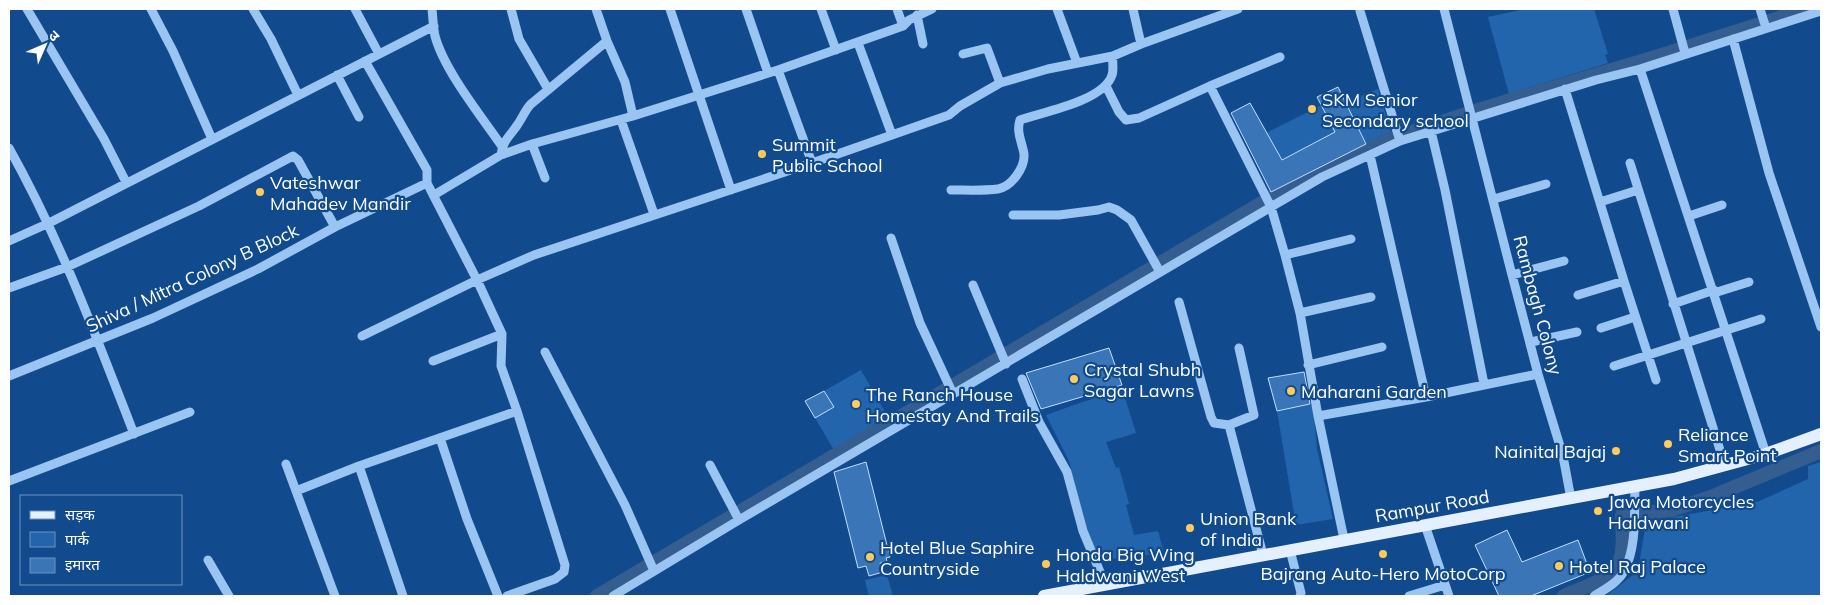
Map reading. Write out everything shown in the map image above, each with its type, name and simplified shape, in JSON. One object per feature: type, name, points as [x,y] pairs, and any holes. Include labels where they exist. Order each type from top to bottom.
[{"type":"main road","name":"Rampur Road","points":[[1044,596],[1344,539],[1635,487],[1725,466],[1766,454],[1821,434]]},
{"type":"street","points":[[27,9],[104,139],[126,182]]},
{"type":"street","points":[[151,9],[173,51],[212,139]]},
{"type":"street","points":[[253,9],[271,39],[298,95]]},
{"type":"street","points":[[356,9],[379,54]]},
{"type":"street","points":[[432,9],[436,36],[448,65],[501,150]]},
{"type":"street","points":[[511,9],[519,39],[548,89]]},
{"type":"street","points":[[596,9],[607,41],[625,82],[633,116]]},
{"type":"street","points":[[670,9],[731,190]]},
{"type":"street","points":[[746,9],[768,73]]},
{"type":"street","points":[[821,9],[836,50]]},
{"type":"street","points":[[897,9],[903,26]]},
{"type":"street","points":[[434,194],[501,150],[532,144],[621,120],[778,70],[903,26],[916,15],[932,9]]},
{"type":"street","points":[[1057,9],[1077,63]]},
{"type":"street","points":[[1132,9],[1141,44]]},
{"type":"street","points":[[362,336],[477,280],[534,255],[812,163],[949,114],[1000,83],[1048,69],[1112,56],[1238,9]]},
{"type":"street","name":"Rambagh Colony","points":[[1444,9],[1538,374],[1563,456],[1571,499]]},
{"type":"street","points":[[1673,9],[1684,49]]},
{"type":"street","points":[[1360,11],[1399,137]]},
{"type":"street","points":[[613,596],[651,566],[1268,203],[1370,154],[1399,137],[1431,131],[1565,89],[1640,69],[1684,49],[1733,39],[1763,20],[1821,11]]},
{"type":"street","points":[[916,15],[923,44]]},
{"type":"street","points":[[9,241],[48,223],[434,26]]},
{"type":"street","points":[[1733,39],[1768,173],[1821,328]]},
{"type":"street","points":[[501,150],[524,112],[548,89],[607,41]]},
{"type":"street","points":[[858,43],[892,135]]},
{"type":"street","points":[[963,54],[986,48],[1000,83]]},
{"type":"street","points":[[951,190],[1000,189],[1021,171],[1023,166],[1024,155],[1017,127],[1020,120],[1067,106],[1092,95],[1106,86],[1112,75],[1112,56]]},
{"type":"street","points":[[1106,86],[1119,112],[1126,120],[1139,118],[1280,57]]},
{"type":"street","points":[[365,62],[427,170],[427,183],[477,280],[502,334],[501,366],[566,565],[564,572],[555,579],[507,596]]},
{"type":"street","points":[[1640,69],[1766,454]]},
{"type":"street","points":[[778,70],[812,163]]},
{"type":"street","points":[[338,75],[359,117]]},
{"type":"street","points":[[1210,86],[1268,203],[1286,255],[1300,312],[1308,365],[1344,539]]},
{"type":"street","points":[[1565,89],[1656,380]]},
{"type":"street","points":[[621,120],[654,214]]},
{"type":"street","points":[[1431,131],[1445,190],[1484,384]]},
{"type":"street","points":[[532,144],[545,178]]},
{"type":"street","points":[[9,148],[48,223],[98,341],[134,434]]},
{"type":"street","points":[[1370,154],[1426,397]]},
{"type":"street","points":[[9,288],[67,267],[199,206],[293,156],[298,160],[335,226]]},
{"type":"street","points":[[1630,163],[1725,466]]},
{"type":"street","name":"Shiva / Mitra Colony B Block","points":[[9,376],[153,318],[258,269],[335,226],[427,183]]},
{"type":"street","points":[[1494,199],[1546,184]]},
{"type":"street","points":[[1600,202],[1638,190]]},
{"type":"street","points":[[1689,216],[1722,205]]},
{"type":"street","points":[[1014,215],[1059,215],[1109,207],[1131,220],[1158,268]]},
{"type":"street","points":[[891,238],[920,324],[951,390]]},
{"type":"street","points":[[1286,255],[1351,239]]},
{"type":"street","points":[[1512,275],[1564,262]]},
{"type":"street","points":[[1578,295],[1624,281]]},
{"type":"street","points":[[1673,304],[1749,282]]},
{"type":"street","points":[[973,285],[1004,359]]},
{"type":"street","points":[[1300,312],[1371,297]]},
{"type":"street","points":[[1179,302],[1214,423],[1229,425],[1254,415],[1238,348]]},
{"type":"street","points":[[1601,328],[1635,317]]},
{"type":"street","points":[[1614,366],[1761,318]]},
{"type":"street","points":[[1530,342],[1577,332]]},
{"type":"street","points":[[433,361],[502,334]]},
{"type":"street","points":[[1308,365],[1382,347]]},
{"type":"street","points":[[545,352],[625,505],[651,566]]},
{"type":"street","points":[[1318,416],[1426,397],[1538,374]]},
{"type":"street","points":[[1022,379],[1039,422],[1067,472],[1083,531],[1105,584]]},
{"type":"street","points":[[296,491],[359,466],[517,411]]},
{"type":"street","points":[[9,481],[190,412]]},
{"type":"street","points":[[1229,425],[1263,555]]},
{"type":"street","points":[[440,438],[466,519],[498,596]]},
{"type":"street","points":[[286,464],[336,596]]},
{"type":"street","points":[[710,465],[737,517]]},
{"type":"street","points":[[359,466],[403,596]]},
{"type":"street","points":[[1594,596],[1624,573],[1632,547],[1635,487]]},
{"type":"street","points":[[1425,525],[1449,596]]},
{"type":"street","points":[[1290,550],[1301,593],[1300,596]]},
{"type":"street","points":[[208,560],[229,596]]},
{"type":"street","points":[[1409,596],[1445,586]]},
{"type":"green space","points":[[1525,9],[1594,9],[1608,54],[1605,55],[1608,63],[1509,94],[1488,17]]},
{"type":"green space","points":[[1378,89],[1391,133],[1366,144],[1346,102]]},
{"type":"green space","points":[[1322,105],[1335,132],[1282,160],[1266,133]]},
{"type":"green space","points":[[861,370],[888,417],[834,450],[815,418],[834,407],[824,391]]},
{"type":"green space","points":[[1122,388],[1136,433],[1106,442],[1116,468],[1119,467],[1129,504],[1126,505],[1134,535],[1158,531],[1164,553],[1102,560],[1086,532],[1069,461],[1046,415]]},
{"type":"green space","points":[[1313,404],[1317,449],[1333,519],[1296,525],[1277,411]]},
{"type":"green space","points":[[1821,462],[1821,596],[1606,596],[1638,571],[1646,522],[1757,502],[1808,479],[1808,466]]},
{"type":"green space","points":[[887,575],[893,596],[869,596],[865,580]]},
{"type":"building","points":[[1338,87],[1366,144],[1271,192],[1231,113],[1250,103],[1282,160],[1335,132],[1317,97]]},
{"type":"building","name":"Crystal Shubh Sagar Lawns","points":[[1109,348],[1122,385],[1041,409],[1026,373]]},
{"type":"building","name":"Maharani Garden","points":[[1304,372],[1310,404],[1277,411],[1268,378]]},
{"type":"building","points":[[824,391],[834,407],[815,418],[805,401]]},
{"type":"building","points":[[866,462],[890,557],[886,558],[887,561],[880,563],[883,572],[869,576],[866,566],[858,568],[834,472]]},
{"type":"building","points":[[1507,530],[1522,562],[1578,540],[1590,572],[1531,596],[1499,596],[1475,545]]},
{"type":"waterway","points":[[597,596],[1277,194],[1354,155],[1388,140],[1478,110],[1807,9]]},
{"type":"waterway","points":[[1564,596],[1601,580],[1618,565],[1622,547],[1622,515],[1672,510],[1713,496],[1821,451]]},
{"type":"place","name":"SKM Senior Secondary school","points":[[1312,109]]},
{"type":"place","name":"Summit Public School","points":[[762,154]]},
{"type":"place","name":"Vateshwar Mahadev Mandir","points":[[260,192]]},
{"type":"place","name":"Crystal Shubh Sagar Lawns","points":[[1074,379]]},
{"type":"place","name":"Maharani Garden","points":[[1291,391]]},
{"type":"place","name":"The Ranch House Homestay And Trails","points":[[856,404]]},
{"type":"place","name":"Reliance Smart Point","points":[[1668,444]]},
{"type":"place","name":"Nainital Bajaj","points":[[1616,451]]},
{"type":"place","name":"Jawa Motorcycles Haldwani","points":[[1598,511]]},
{"type":"place","name":"Union Bank of India","points":[[1190,528]]},
{"type":"place","name":"Bajrang Auto-Hero MotoCorp","points":[[1383,554]]},
{"type":"place","name":"Hotel Blue Saphire Countryside","points":[[870,557]]},
{"type":"place","name":"Honda Big Wing Haldwani West","points":[[1046,564]]},
{"type":"place","name":"Hotel Raj Palace","points":[[1559,566]]}]
